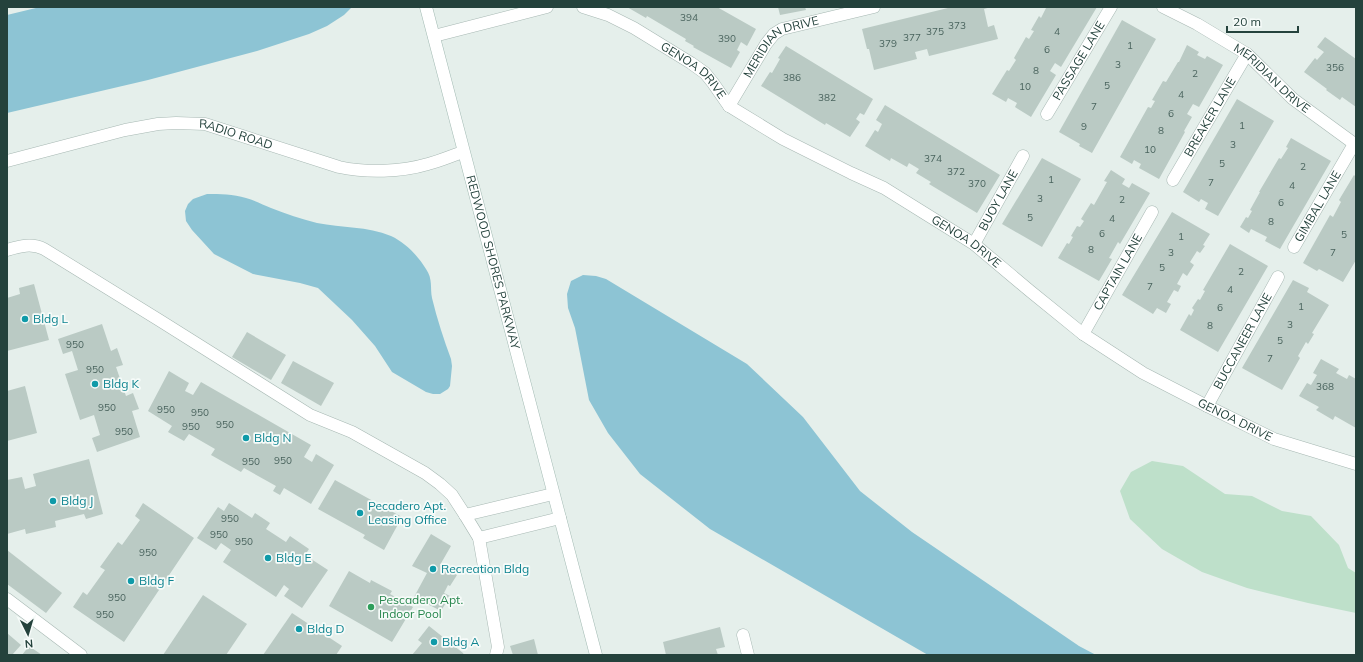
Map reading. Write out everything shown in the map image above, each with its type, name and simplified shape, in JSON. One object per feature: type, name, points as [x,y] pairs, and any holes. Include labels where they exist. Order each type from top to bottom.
[{"type":"street","name":"REDWOOD SHORES PARKWAY","points":[[426,7],[596,655]]},
{"type":"street","points":[[434,36],[547,7]]},
{"type":"street","name":"GENOA DRIVE","points":[[583,7],[608,15],[634,28],[691,62],[713,83],[729,106],[783,139],[851,174],[884,188],[974,244],[1083,334],[1143,374],[1274,439],[1356,464]]},
{"type":"street","name":"MERIDIAN DRIVE","points":[[729,106],[766,44],[774,34],[782,29],[874,7]]},
{"type":"street","name":"PASSAGE LANE","points":[[1048,114],[1111,7]]},
{"type":"street","name":"MERIDIAN DRIVE","points":[[1163,7],[1197,24],[1247,54],[1293,99],[1355,145]]},
{"type":"street","name":"BREAKER LANE","points":[[1173,180],[1247,54]]},
{"type":"street","name":"RADIO ROAD","points":[[7,161],[125,130],[158,124],[176,123],[205,124],[339,167],[358,170],[388,171],[427,165],[463,152]]},
{"type":"street","name":"GIMBAL LANE","points":[[1294,248],[1355,145]]},
{"type":"street","name":"BUOY LANE","points":[[974,244],[1023,156]]},
{"type":"street","name":"CAPTAIN LANE","points":[[1083,334],[1152,212]]},
{"type":"street","points":[[7,250],[28,245],[39,246],[310,415],[352,432],[424,473],[440,484],[452,495],[479,538],[498,652]]},
{"type":"street","name":"BUCCANEER LANE","points":[[1207,406],[1278,277]]},
{"type":"street","points":[[465,514],[553,494]]},
{"type":"street","points":[[479,538],[560,518]]},
{"type":"street","points":[[7,600],[81,655]]},
{"type":"street","points":[[743,635],[748,655]]},
{"type":"green space","points":[[1152,461],[1183,466],[1225,494],[1252,496],[1282,511],[1311,516],[1339,545],[1348,568],[1356,573],[1356,613],[1247,588],[1202,572],[1162,549],[1130,519],[1120,491],[1131,472]]},
{"type":"water","points":[[40,7],[352,7],[344,15],[327,26],[309,34],[257,51],[148,80],[7,113],[7,15]]},
{"type":"water","points":[[207,194],[226,194],[241,197],[305,220],[326,225],[373,230],[391,236],[407,246],[419,259],[430,276],[434,306],[451,359],[452,366],[450,386],[448,389],[440,394],[426,392],[392,372],[375,346],[352,320],[318,288],[253,274],[214,254],[192,230],[186,221],[185,211],[188,204],[193,199]]},
{"type":"water","points":[[583,275],[596,276],[606,279],[747,364],[803,417],[860,491],[912,532],[1079,646],[1096,655],[928,655],[710,529],[640,474],[608,433],[589,400],[575,328],[568,308],[567,294],[571,281]]},
{"type":"building","points":[[627,7],[717,7],[756,29],[747,46],[741,42],[737,50],[740,52],[731,68],[693,47],[694,46],[685,41],[686,39],[647,16],[646,18]]},
{"type":"building","points":[[778,7],[805,7],[806,10],[780,15]]},
{"type":"building","points":[[952,7],[991,7],[984,9],[988,27],[994,25],[998,39],[929,56],[927,49],[915,52],[917,59],[874,70],[862,29]]},
{"type":"building","points":[[1044,7],[1097,7],[1061,67],[1055,63],[1050,71],[1056,75],[1031,117],[1015,107],[1017,103],[1008,98],[1006,102],[992,94],[1007,70],[1009,71],[1016,60],[1014,58],[1026,37],[1029,39],[1034,31],[1031,30],[1039,16],[1041,18],[1046,8]]},
{"type":"building","points":[[1122,20],[1156,39],[1092,153],[1059,132]]},
{"type":"building","points":[[1325,37],[1356,59],[1356,107],[1342,97],[1340,100],[1304,72],[1315,58],[1317,60],[1324,52],[1317,47]]},
{"type":"building","points":[[1187,45],[1199,52],[1197,55],[1205,59],[1207,56],[1223,65],[1199,107],[1193,104],[1187,114],[1192,117],[1159,179],[1139,168],[1141,164],[1134,160],[1132,164],[1120,157],[1148,107],[1151,108],[1155,101],[1152,100],[1163,81],[1166,82],[1179,62]]},
{"type":"building","points":[[786,46],[873,99],[864,115],[860,113],[856,119],[860,122],[850,137],[826,123],[825,125],[761,86],[770,72],[772,73],[780,59],[778,58]]},
{"type":"building","points":[[1237,99],[1274,121],[1218,216],[1205,209],[1208,203],[1201,199],[1199,202],[1183,192]]},
{"type":"building","points":[[885,105],[1000,175],[977,213],[929,184],[931,182],[916,173],[919,169],[909,163],[907,167],[891,158],[890,161],[865,146],[875,130],[878,132],[882,124],[876,120]]},
{"type":"building","points":[[1291,138],[1331,161],[1280,249],[1265,241],[1267,237],[1251,229],[1249,233],[1240,227],[1246,217],[1248,218],[1252,211],[1250,210],[1259,192],[1279,158],[1281,159],[1288,148],[1286,147]]},
{"type":"building","points":[[1042,158],[1081,179],[1042,247],[1002,224]]},
{"type":"building","points":[[1111,170],[1125,179],[1122,184],[1129,188],[1132,183],[1150,193],[1120,244],[1118,242],[1109,258],[1112,259],[1099,281],[1058,258],[1067,243],[1069,244],[1073,237],[1071,236],[1077,226],[1080,227],[1084,221],[1081,219],[1091,203],[1094,205],[1107,182],[1104,181]]},
{"type":"building","points":[[1354,175],[1356,177],[1356,260],[1343,282],[1319,269],[1317,271],[1303,263],[1330,215],[1333,217],[1341,202],[1339,200]]},
{"type":"building","points":[[1172,212],[1210,234],[1200,253],[1197,251],[1190,262],[1194,265],[1187,276],[1183,273],[1177,284],[1181,286],[1178,292],[1174,290],[1167,302],[1171,304],[1166,313],[1157,308],[1153,314],[1122,295]]},
{"type":"building","points":[[1230,244],[1268,266],[1218,352],[1180,330],[1189,314],[1191,316],[1194,310],[1192,308],[1198,299],[1200,300],[1205,291],[1203,290]]},
{"type":"building","points":[[1293,280],[1309,288],[1307,292],[1329,305],[1312,333],[1314,334],[1308,344],[1306,342],[1298,356],[1300,358],[1282,390],[1242,368]]},
{"type":"building","name":"Bldg L","points":[[34,284],[49,340],[7,351],[7,298],[20,294],[19,288]]},
{"type":"building","name":"Bldg K","points":[[102,324],[111,351],[117,348],[123,365],[116,367],[126,396],[133,393],[139,409],[132,411],[140,437],[97,452],[92,438],[100,435],[94,415],[80,420],[65,374],[78,370],[72,351],[63,354],[58,339]]},
{"type":"building","points":[[247,332],[286,355],[271,380],[232,357]]},
{"type":"building","points":[[1321,359],[1339,369],[1336,373],[1347,379],[1349,375],[1356,379],[1356,428],[1335,416],[1333,420],[1316,410],[1319,407],[1299,396],[1307,383],[1311,385],[1317,375],[1313,373]]},
{"type":"building","points":[[293,361],[334,383],[321,406],[281,383]]},
{"type":"building","name":"Bldg N","points":[[169,371],[189,383],[185,391],[193,395],[201,382],[311,445],[304,457],[312,462],[316,454],[334,465],[311,504],[284,488],[280,495],[273,491],[276,486],[244,468],[241,472],[211,455],[215,449],[189,434],[184,441],[168,432],[172,426],[148,411]]},
{"type":"building","points":[[25,386],[37,433],[7,441],[7,391]]},
{"type":"building","name":"Bldg J","points":[[89,459],[103,514],[86,519],[84,514],[55,521],[56,527],[26,534],[25,529],[7,534],[7,480],[22,477],[25,489],[36,486],[33,474]]},
{"type":"building","name":"Pecadero Apt. Leasing Office","points":[[335,480],[402,517],[384,550],[363,538],[365,535],[318,509]]},
{"type":"building","name":"Bldg F","points":[[143,503],[194,538],[124,642],[73,607],[83,592],[87,595],[105,570],[100,567],[118,542],[122,545],[140,520],[135,516]]},
{"type":"building","name":"Bldg E","points":[[229,503],[252,518],[255,513],[270,523],[266,529],[286,542],[290,536],[309,549],[305,555],[328,570],[302,608],[284,596],[289,589],[284,585],[276,597],[223,562],[231,550],[221,543],[216,550],[197,538],[218,507],[224,511]]},
{"type":"building","name":"Recreation Bldg","points":[[431,534],[451,546],[440,565],[457,575],[450,586],[448,585],[444,593],[450,596],[441,611],[414,597],[427,573],[412,566]]},
{"type":"building","points":[[7,550],[62,593],[46,613],[7,584]]},
{"type":"building","name":"Pescadero Apt. Indoor Pool","points":[[349,571],[370,583],[371,580],[392,591],[390,594],[413,607],[392,642],[329,606]]},
{"type":"building","points":[[203,595],[247,624],[226,655],[163,655]]},
{"type":"building","name":"Bldg D","points":[[292,613],[342,646],[336,655],[263,655]]},
{"type":"building","name":"Bldg A","points":[[429,626],[464,655],[412,655],[422,643],[418,640]]},
{"type":"building","points":[[720,627],[725,647],[716,649],[718,655],[666,655],[663,642]]},
{"type":"building","points":[[7,633],[21,645],[12,655],[7,655]]},
{"type":"building","points":[[534,639],[538,655],[513,655],[510,646]]},
{"type":"building","points":[[29,646],[42,655],[22,655]]},
{"type":"place","name":"Bldg L","points":[[25,319]]},
{"type":"place","name":"Bldg K","points":[[95,384]]},
{"type":"place","name":"Bldg N","points":[[246,438]]},
{"type":"place","name":"Bldg J","points":[[53,501]]},
{"type":"place","name":"Pecadero Apt. Leasing Office","points":[[360,513]]},
{"type":"place","name":"Bldg E","points":[[268,558]]},
{"type":"place","name":"Recreation Bldg","points":[[433,569]]},
{"type":"place","name":"Bldg F","points":[[131,581]]},
{"type":"place","name":"Pescadero Apt. Indoor Pool","points":[[371,607]]},
{"type":"place","name":"Bldg D","points":[[299,629]]},
{"type":"place","name":"Bldg A","points":[[434,642]]}]
